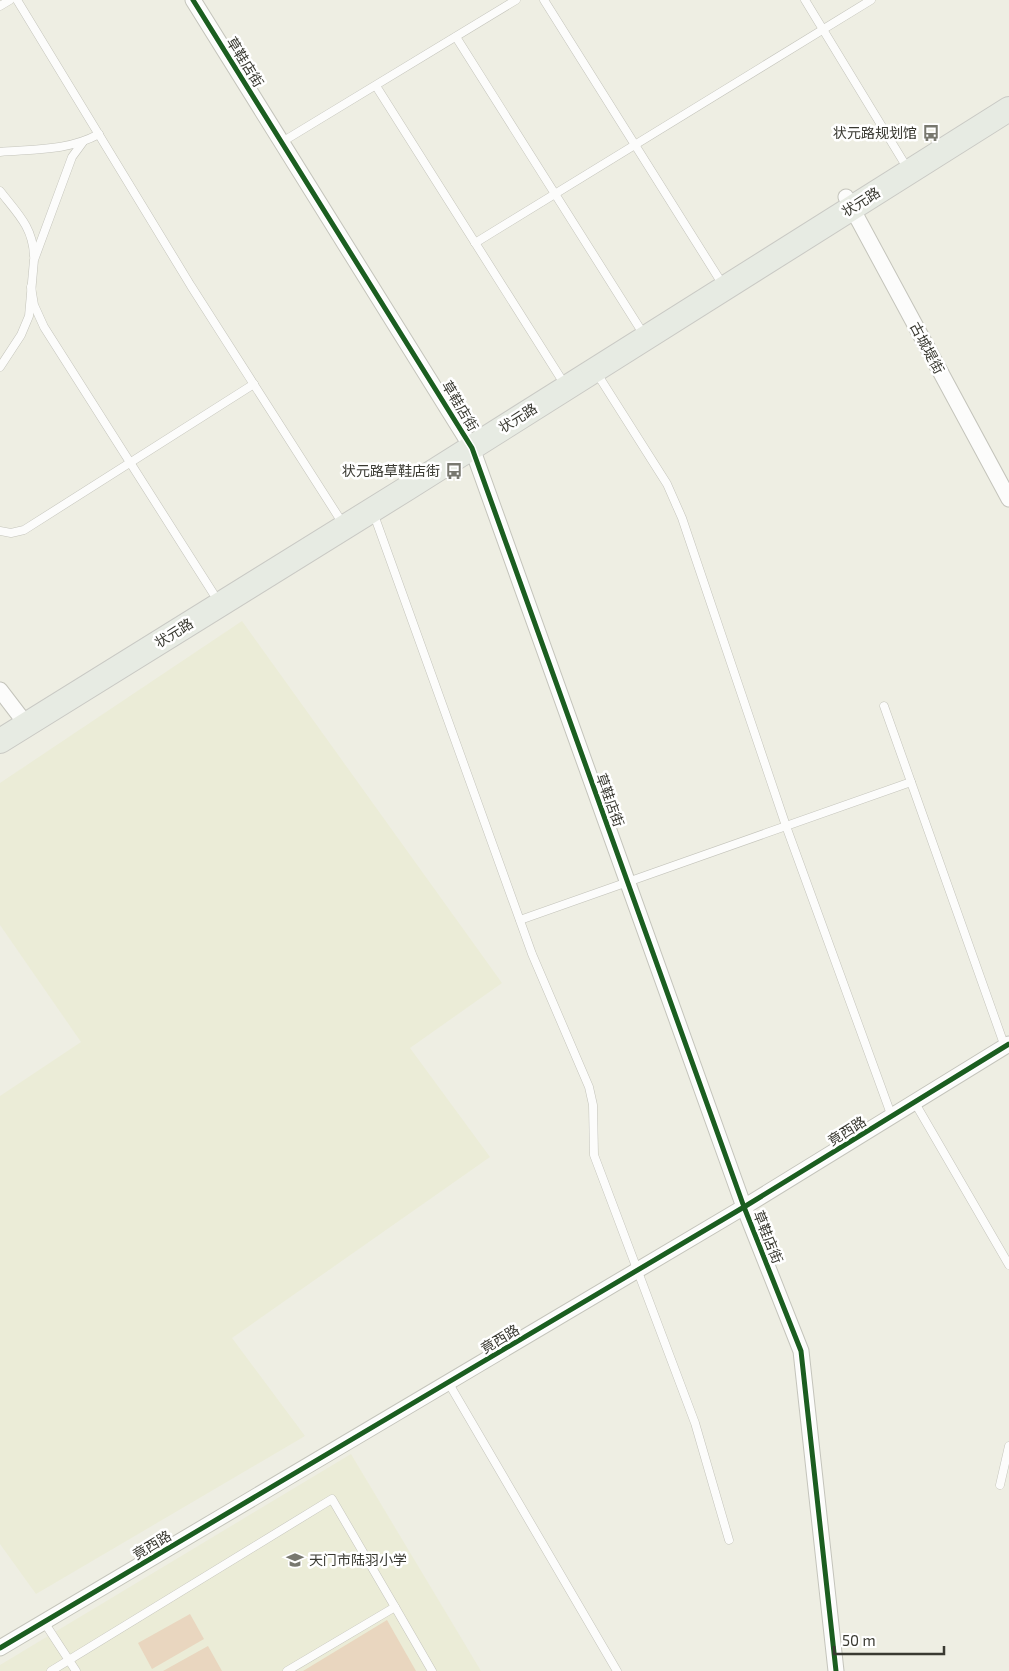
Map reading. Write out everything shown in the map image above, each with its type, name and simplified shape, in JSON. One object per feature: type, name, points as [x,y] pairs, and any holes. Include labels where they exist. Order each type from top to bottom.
[{"type":"main road","name":"状元路","points":[[0,741],[15,721],[213,593],[338,516],[595,370],[849,202],[902,161],[1009,94]]},
{"type":"main road","name":"状元路","points":[[15,721],[372,510],[560,377],[718,277],[1009,109]]},
{"type":"street","name":"草鞋店街","points":[[193,0],[469,442],[744,1207],[801,1351],[836,1671]]},
{"type":"street","name":"古城堤街","points":[[849,202],[1009,498]]},
{"type":"street","points":[[0,690],[15,721]]},
{"type":"street","name":"竟西路","points":[[0,1648],[744,1207],[1007,1046]]},
{"type":"lane","points":[[0,6],[10,0]]},
{"type":"lane","points":[[17,0],[191,286],[338,516]]},
{"type":"lane","points":[[282,142],[516,0]]},
{"type":"lane","points":[[544,0],[718,277]]},
{"type":"lane","points":[[805,0],[902,161]]},
{"type":"lane","points":[[475,243],[871,0]]},
{"type":"lane","points":[[456,37],[639,327]]},
{"type":"lane","points":[[376,86],[560,377]]},
{"type":"lane","points":[[0,152],[65,147],[83,142],[98,134]]},
{"type":"lane","points":[[34,260],[72,157],[83,142]]},
{"type":"lane","points":[[0,191],[28,228],[33,240],[34,260],[29,316],[21,335],[0,367]]},
{"type":"lane","points":[[31,287],[34,305],[44,327],[213,593]]},
{"type":"lane","points":[[595,370],[667,484],[682,518],[786,826],[892,1117]]},
{"type":"lane","points":[[0,531],[11,533],[24,530],[254,384]]},
{"type":"lane","points":[[372,510],[532,954],[590,1087],[594,1155],[636,1271],[695,1423],[729,1540]]},
{"type":"lane","points":[[884,706],[1007,1046]]},
{"type":"lane","points":[[520,920],[911,782]]},
{"type":"lane","points":[[915,1102],[1009,1265]]},
{"type":"lane","points":[[448,1382],[617,1671]]},
{"type":"lane","points":[[1000,1485],[1009,1446]]},
{"type":"lane","points":[[51,1671],[332,1499],[432,1671]]},
{"type":"lane","points":[[287,1671],[395,1607]]},
{"type":"lane","points":[[44,1622],[76,1671]]},
{"type":"shaded area","points":[[242,621],[502,983],[410,1048],[490,1157],[232,1338],[305,1436],[36,1594],[0,1544],[0,1096],[81,1042],[0,925],[0,783]]},
{"type":"shaded area","name":"天门市陆羽小学","points":[[351,1454],[481,1671],[0,1671],[0,1665]]},
{"type":"shaded area","points":[[190,1614],[204,1639],[152,1669],[138,1643]]},
{"type":"shaded area","points":[[387,1620],[416,1671],[303,1671]]},
{"type":"shaded area","points":[[208,1646],[222,1671],[163,1671]]},
{"type":"cycle path","points":[[193,0],[472,448],[744,1207],[801,1351],[836,1671]]},
{"type":"cycle path","points":[[0,1648],[744,1207],[1009,1044]]},
{"type":"place","name":"状元路规划馆","points":[[931,133]]},
{"type":"place","name":"状元路草鞋店街","points":[[454,471]]},
{"type":"place","name":"天门市陆羽小学","points":[[295,1560]]}]
